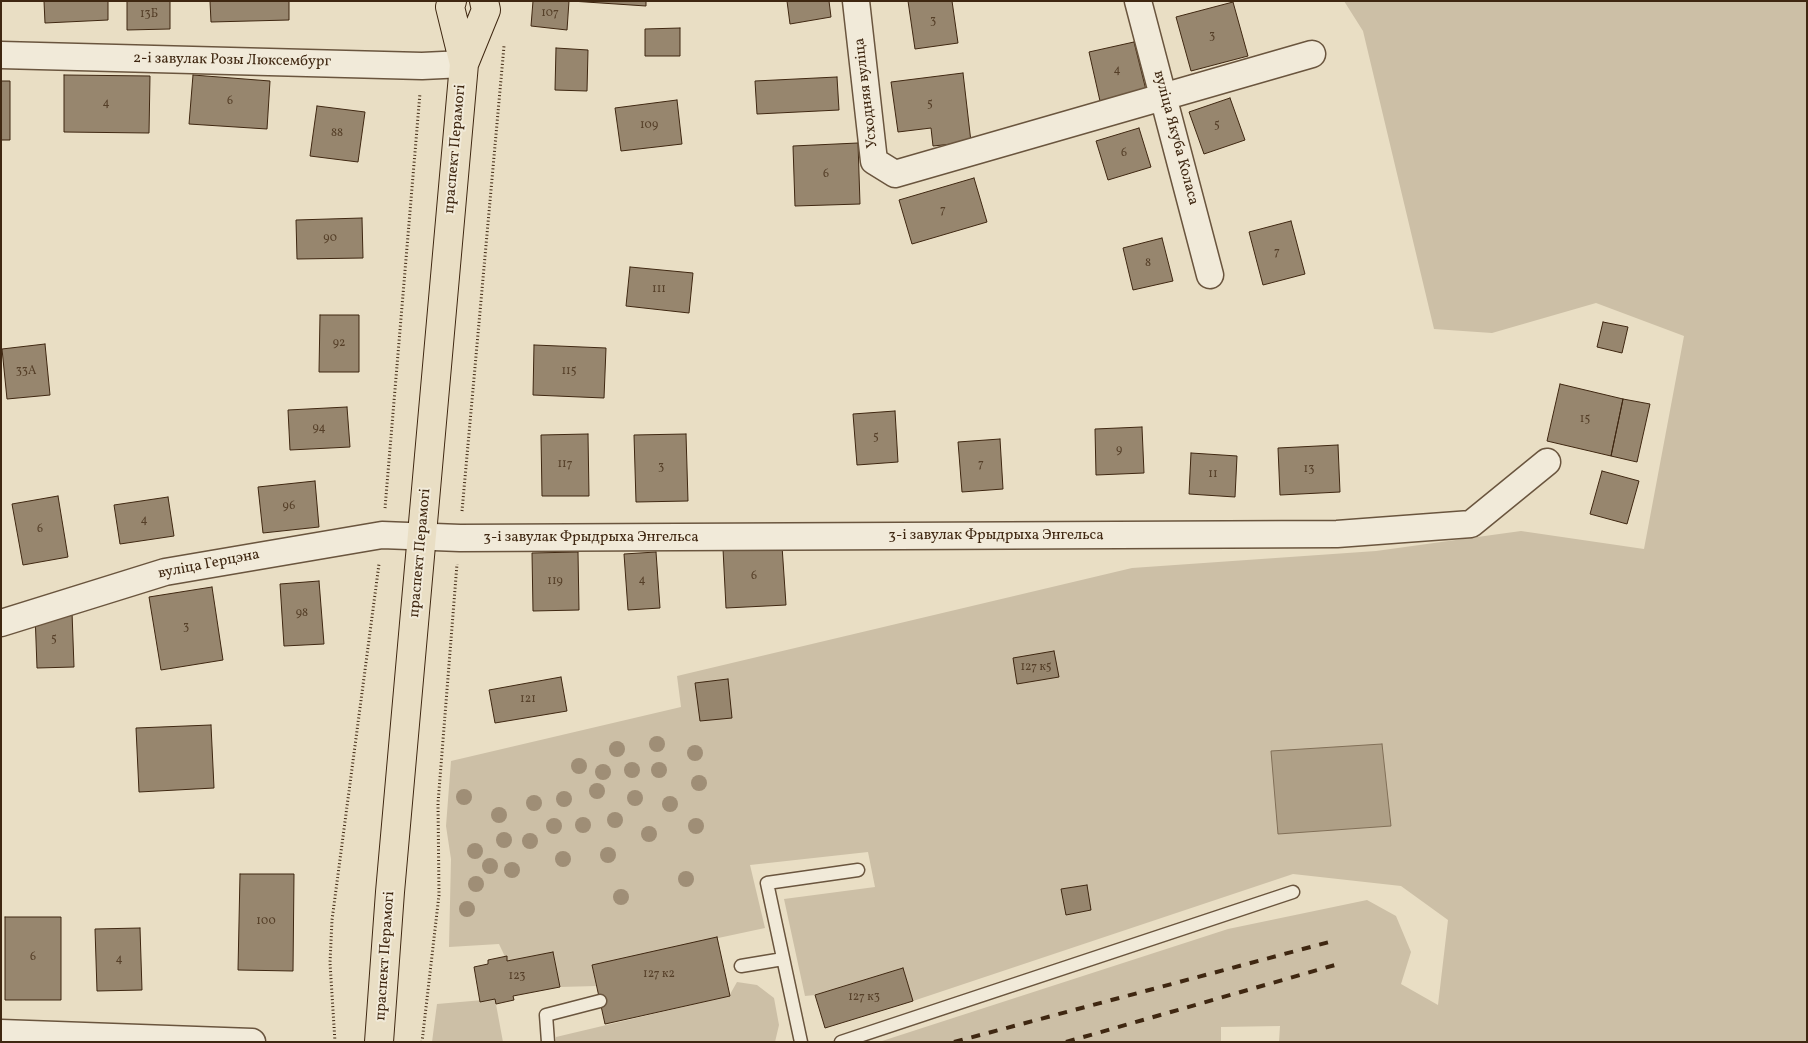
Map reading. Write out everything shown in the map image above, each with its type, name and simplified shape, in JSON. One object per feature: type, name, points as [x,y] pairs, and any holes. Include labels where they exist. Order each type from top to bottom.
[{"type":"main road","name":"праспект Перамогі","points":[[452,1],[450,7],[464,64]]},
{"type":"main road","name":"праспект Перамогі","points":[[379,1042],[464,64],[486,10],[484,1]]},
{"type":"street","name":"Усходняя вуліца","points":[[856,1],[874,161],[895,174],[1165,98]]},
{"type":"street","name":"вуліца Якуба Коласа","points":[[1138,1],[1210,275]]},
{"type":"street","points":[[1165,98],[1312,54]]},
{"type":"street","name":"2-і завулак Розы Люксембург","points":[[1,55],[422,66],[464,64]]},
{"type":"street","name":"3-і завулак Фрыдрыха Энгельса","points":[[423,535],[460,538],[1337,534],[1471,524],[1547,462]]},
{"type":"street","name":"вуліца Герцэна","points":[[1,624],[166,572],[382,536],[423,535]]},
{"type":"street","points":[[1,1033],[252,1042]]},
{"type":"lane","points":[[801,1042],[768,883],[858,870]]},
{"type":"lane","points":[[841,1042],[1293,892]]},
{"type":"lane","points":[[741,966],[783,959]]},
{"type":"lane","points":[[548,1042],[546,1015],[600,1001]]},
{"type":"path","points":[[422,1042],[438,895],[438,803],[504,42]]},
{"type":"shaded area","points":[[1344,1],[1807,1],[1807,1042],[1279,1042],[1280,1026],[1221,1027],[1221,1042],[879,1042],[1228,929],[1367,900],[1396,916],[1411,952],[1401,984],[1438,1005],[1448,920],[1401,886],[1293,874],[913,1001],[903,968],[815,995],[805,996],[784,899],[875,887],[868,852],[750,865],[765,928],[592,965],[596,986],[560,987],[553,952],[507,961],[499,944],[449,947],[451,859],[446,826],[451,761],[681,707],[677,676],[1132,568],[1376,551],[1521,531],[1644,549],[1684,336],[1596,303],[1492,333],[1434,329],[1363,31]]},
{"type":"shaded area","points":[[1382,744],[1391,826],[1278,834],[1271,751]]},
{"type":"shaded area","points":[[737,982],[757,985],[774,998],[779,1025],[775,1042],[556,1042],[556,1037],[729,996]]},
{"type":"shaded area","points":[[495,999],[503,1042],[432,1042],[437,1004]]},
{"type":"building","points":[[44,1],[108,1],[108,20],[45,23]]},
{"type":"building","points":[[127,1],[170,1],[170,29],[127,30]]},
{"type":"building","points":[[210,1],[289,1],[289,20],[211,22]]},
{"type":"building","points":[[533,1],[569,1],[567,30],[531,26]]},
{"type":"building","points":[[571,1],[646,1],[646,6]]},
{"type":"building","points":[[787,1],[829,1],[831,17],[790,24]]},
{"type":"building","points":[[908,1],[952,1],[958,43],[915,49]]},
{"type":"building","points":[[1233,2],[1248,56],[1191,71],[1176,17]]},
{"type":"building","points":[[680,28],[680,56],[645,56],[645,29]]},
{"type":"building","points":[[1134,42],[1146,90],[1100,101],[1089,52]]},
{"type":"building","points":[[556,48],[588,50],[587,91],[555,90]]},
{"type":"building","points":[[963,73],[971,142],[933,146],[931,128],[898,132],[891,82]]},
{"type":"building","points":[[64,75],[150,76],[149,133],[64,132]]},
{"type":"building","points":[[193,75],[270,81],[267,129],[189,124]]},
{"type":"building","points":[[837,77],[839,110],[757,114],[755,81]]},
{"type":"building","points":[[1,81],[10,81],[10,140],[1,140]]},
{"type":"building","points":[[1230,98],[1245,140],[1204,154],[1189,112]]},
{"type":"building","points":[[677,100],[682,144],[621,151],[615,108]]},
{"type":"building","points":[[317,106],[365,112],[358,162],[310,156]]},
{"type":"building","points":[[1139,128],[1151,167],[1108,180],[1096,141]]},
{"type":"building","points":[[858,143],[860,204],[795,206],[793,146]]},
{"type":"building","points":[[974,178],[987,222],[912,244],[899,200]]},
{"type":"building","points":[[362,218],[363,258],[297,259],[296,220]]},
{"type":"building","points":[[1291,221],[1305,274],[1263,285],[1249,232]]},
{"type":"building","points":[[1162,238],[1173,281],[1133,290],[1123,248]]},
{"type":"building","points":[[630,267],[693,273],[689,313],[626,306]]},
{"type":"building","points":[[320,315],[359,315],[359,372],[319,372]]},
{"type":"building","points":[[1603,322],[1628,327],[1622,353],[1597,347]]},
{"type":"building","points":[[45,344],[50,395],[7,399],[2,349]]},
{"type":"building","points":[[534,345],[606,348],[604,398],[533,395]]},
{"type":"building","points":[[1560,384],[1623,399],[1611,456],[1547,441]]},
{"type":"building","points":[[1623,399],[1650,404],[1637,462],[1611,456]]},
{"type":"building","points":[[347,407],[350,447],[290,450],[288,410]]},
{"type":"building","points":[[895,411],[898,462],[857,465],[853,414]]},
{"type":"building","points":[[1142,427],[1144,473],[1096,475],[1095,429]]},
{"type":"building","points":[[588,434],[589,496],[542,496],[541,435]]},
{"type":"building","points":[[686,434],[688,501],[636,502],[634,435]]},
{"type":"building","points":[[1000,439],[1003,489],[962,492],[958,442]]},
{"type":"building","points":[[1338,445],[1340,492],[1280,495],[1278,448]]},
{"type":"building","points":[[1191,453],[1237,456],[1235,497],[1189,494]]},
{"type":"building","points":[[1602,471],[1639,481],[1627,524],[1590,514]]},
{"type":"building","points":[[315,481],[319,527],[263,533],[258,487]]},
{"type":"building","points":[[58,496],[68,557],[23,565],[12,504]]},
{"type":"building","points":[[168,497],[174,536],[120,544],[114,505]]},
{"type":"building","points":[[782,546],[786,605],[726,608],[723,549]]},
{"type":"building","points":[[578,552],[579,610],[533,611],[532,553]]},
{"type":"building","points":[[656,552],[660,608],[628,610],[624,554]]},
{"type":"building","points":[[319,581],[324,644],[284,646],[280,584]]},
{"type":"building","points":[[212,587],[223,660],[161,670],[149,597]]},
{"type":"building","points":[[72,612],[74,667],[37,668],[35,613]]},
{"type":"building","points":[[1054,651],[1059,677],[1017,684],[1013,658]]},
{"type":"building","points":[[561,677],[567,711],[495,723],[489,690]]},
{"type":"building","points":[[728,679],[732,718],[700,721],[695,683]]},
{"type":"building","points":[[211,725],[214,788],[139,792],[136,728]]},
{"type":"building","points":[[240,874],[294,874],[293,971],[238,970]]},
{"type":"building","points":[[1087,885],[1091,910],[1066,915],[1061,889]]},
{"type":"building","points":[[5,917],[61,917],[61,1000],[5,1000]]},
{"type":"building","points":[[140,928],[142,990],[97,991],[95,929]]},
{"type":"building","points":[[717,937],[730,996],[605,1024],[592,965]]},
{"type":"building","points":[[553,952],[560,987],[513,996],[514,1000],[496,1004],[495,999],[480,1002],[474,967],[488,964],[488,960],[507,956],[507,961]]},
{"type":"building","points":[[903,968],[913,1001],[825,1028],[815,995]]},
{"type":"railway","points":[[954,1042],[1333,941]]},
{"type":"railway","points":[[1066,1042],[1335,965]]}]
